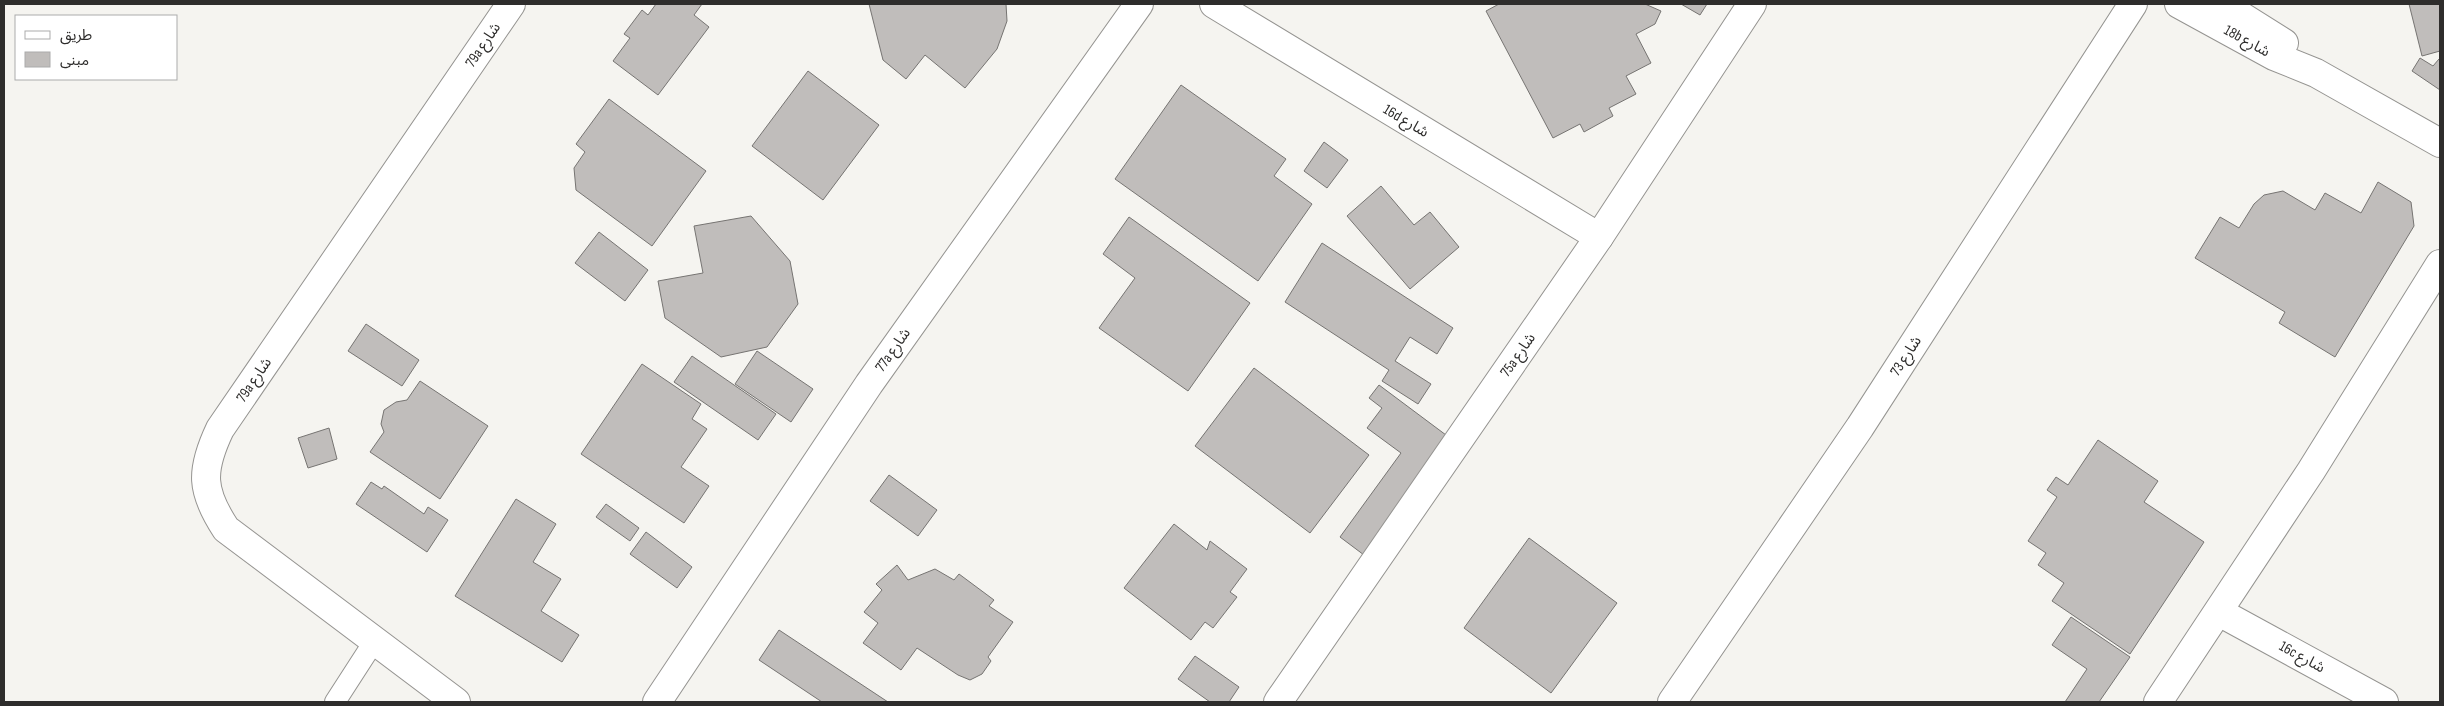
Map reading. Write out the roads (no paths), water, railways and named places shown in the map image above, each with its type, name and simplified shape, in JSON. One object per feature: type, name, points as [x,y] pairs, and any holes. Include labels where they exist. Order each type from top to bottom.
[{"type":"street","name":"79a شارع","points":[[456,702],[226,529],[211,507],[205,480],[208,454],[220,429],[511,4]]},
{"type":"street","name":"77a شارع","points":[[657,702],[869,384],[1139,4]]},
{"type":"street","name":"16d شارع","points":[[1214,4],[1598,237]]},
{"type":"street","name":"75a شارع","points":[[1278,702],[1598,237],[1752,4]]},
{"type":"street","name":"شارع 73","points":[[1672,702],[1860,427],[2133,4]]},
{"type":"street","name":"18b شارع","points":[[2179,4],[2274,56],[2316,73],[2440,143]]},
{"type":"street","name":"18b شارع","points":[[2222,4],[2284,42],[2316,73]]},
{"type":"street","points":[[2158,702],[2312,471],[2440,264]]},
{"type":"street","name":"16c شارع","points":[[2219,612],[2384,702]]},
{"type":"lane","points":[[335,702],[375,640]]}]
